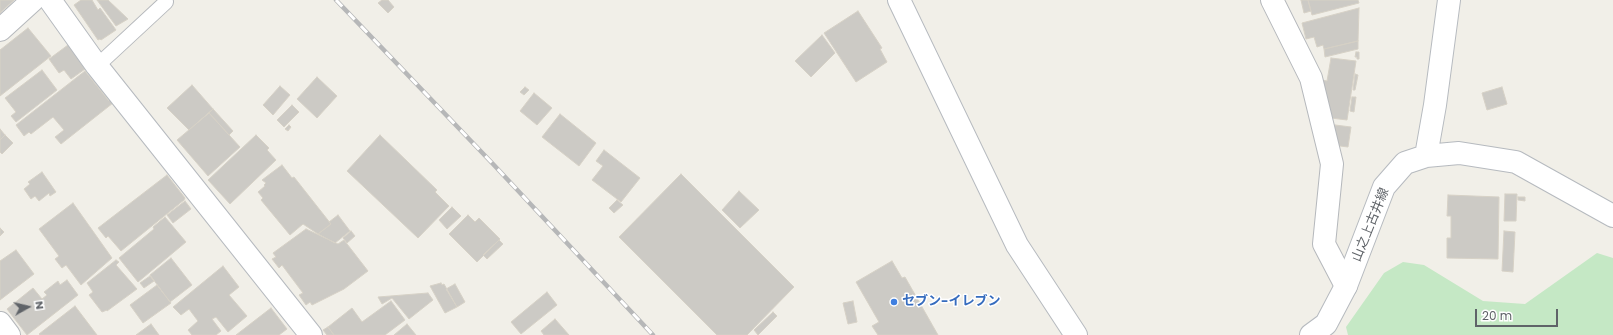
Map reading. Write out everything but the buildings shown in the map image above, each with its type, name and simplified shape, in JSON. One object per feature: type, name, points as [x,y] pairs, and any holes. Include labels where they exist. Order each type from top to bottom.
[{"type":"street","points":[[0,30],[33,0]]},
{"type":"street","points":[[50,0],[97,66],[311,335]]},
{"type":"street","points":[[899,0],[1017,245],[1076,335]]},
{"type":"street","points":[[1272,0],[1311,78],[1332,164],[1324,244],[1346,286]]},
{"type":"street","points":[[1426,156],[1435,105],[1449,0]]},
{"type":"street","name":"山之上古井線","points":[[1311,335],[1326,324],[1346,286],[1384,187],[1405,164],[1426,156],[1459,153],[1516,162],[1613,216]]},
{"type":"street","points":[[0,323],[9,335]]},
{"type":"lane","points":[[97,66],[166,2]]},
{"type":"green space","points":[[1597,253],[1613,258],[1613,335],[1348,335],[1346,327],[1384,273],[1403,262],[1424,265],[1483,301],[1525,304]]},
{"type":"railway","points":[[336,0],[493,164],[653,335]]},
{"type":"place","name":"セブン-イレブン","points":[[894,302]]}]
